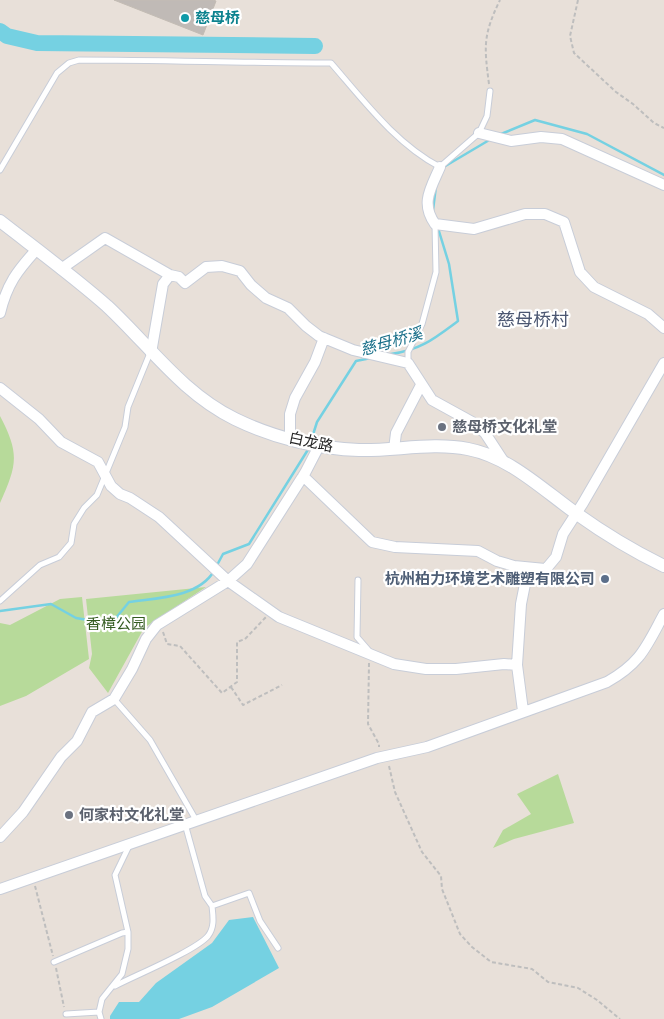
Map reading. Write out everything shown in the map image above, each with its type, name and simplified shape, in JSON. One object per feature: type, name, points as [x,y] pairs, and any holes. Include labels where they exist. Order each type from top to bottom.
[{"type":"street","points":[[479,133],[511,141],[541,136],[562,139],[664,185]]},
{"type":"street","points":[[440,167],[427,200],[427,213],[435,224],[474,228],[525,214],[545,214],[564,222],[580,272],[594,287],[648,314],[664,328]]},
{"type":"street","name":"白龙路","points":[[0,222],[37,249],[108,307],[150,353],[189,389],[214,408],[236,420],[319,446],[359,450],[441,446],[469,449],[505,464],[629,549],[664,566]]},
{"type":"street","points":[[61,268],[105,238],[170,275],[178,277],[185,283],[206,267],[222,266],[240,271],[251,285],[266,298],[288,308],[306,326],[324,338],[353,350],[408,363],[421,386],[432,400],[472,422],[485,433],[505,464]]},
{"type":"street","points":[[0,313],[5,292],[16,272],[37,249]]},
{"type":"street","points":[[150,353],[164,284],[170,275]]},
{"type":"street","points":[[290,438],[290,414],[296,398],[315,362],[324,338]]},
{"type":"street","points":[[523,711],[517,666],[522,604],[526,584],[536,573],[546,569],[556,557],[562,534],[577,514],[664,363]]},
{"type":"street","points":[[394,448],[396,433],[421,386]]},
{"type":"street","points":[[0,388],[40,419],[61,442],[98,462],[111,486],[159,517],[228,580],[272,612],[372,657],[394,664],[426,669],[456,669],[504,664],[517,666]]},
{"type":"street","points":[[0,837],[23,812],[61,757],[77,741],[92,712],[114,699],[132,669],[146,640],[159,623],[228,580],[247,564],[303,476],[319,446]]},
{"type":"street","points":[[303,476],[372,542],[395,548],[478,551],[497,561],[514,566],[546,569]]},
{"type":"street","points":[[0,889],[185,823],[382,757],[427,747],[607,682],[625,672],[640,658],[664,614]]},
{"type":"lane","points":[[0,170],[56,73],[69,63],[88,60],[210,60],[250,63],[331,64],[378,118],[422,157],[440,167],[479,133],[487,116],[490,91]]},
{"type":"lane","points":[[408,363],[408,352],[422,324],[436,272],[435,224]]},
{"type":"lane","points":[[0,601],[40,565],[59,557],[71,543],[74,524],[84,508],[96,495],[125,427],[128,407],[150,353]]},
{"type":"lane","points":[[358,580],[357,636],[372,657]]},
{"type":"lane","points":[[114,699],[150,740],[196,820]]},
{"type":"lane","points":[[113,987],[209,935],[214,922],[212,906],[205,896],[185,823]]},
{"type":"lane","points":[[101,1019],[99,1012],[102,999],[122,974],[128,949],[128,932],[115,875],[130,843]]},
{"type":"lane","points":[[212,906],[249,893],[260,921],[278,948]]},
{"type":"lane","points":[[54,962],[122,932],[128,932]]},
{"type":"lane","points":[[66,1014],[99,1012]]},
{"type":"path","points":[[490,91],[484,46],[489,23],[500,0]]},
{"type":"path","points":[[578,0],[570,36],[574,53],[616,92],[654,123],[664,128]]},
{"type":"path","points":[[159,623],[167,644],[180,646],[222,693],[237,682],[237,642],[245,639],[272,612]]},
{"type":"path","points":[[372,657],[368,724],[371,734],[379,744],[395,792],[422,852],[441,876],[442,889],[460,934],[472,947],[491,962],[532,969],[548,982],[578,988],[597,1000],[620,1019]]},
{"type":"path","points":[[231,687],[243,705],[282,685]]},
{"type":"path","points":[[32,876],[66,1014]]},
{"type":"green space","points":[[0,416],[11,440],[14,459],[10,479],[0,503]]},
{"type":"green space","name":"香樟公园","points":[[206,587],[144,628],[108,693],[89,668],[92,654],[86,599]]},
{"type":"green space","points":[[82,597],[89,659],[26,696],[0,706],[0,623],[10,625],[60,599]]},
{"type":"green space","points":[[558,774],[574,823],[514,839],[493,848],[503,830],[531,814],[517,794]]},
{"type":"water","points":[[253,917],[279,968],[212,1007],[179,1019],[110,1019],[119,1002],[139,1002],[156,983],[212,943],[229,920]]},
{"type":"building","name":"慈母桥","points":[[114,0],[213,0],[216,1],[203,35]]},
{"type":"waterway","points":[[0,31],[7,36],[37,43],[315,46]]},
{"type":"waterway","name":"慈母桥溪","points":[[501,134],[535,120],[587,134],[664,175]]},
{"type":"waterway","name":"慈母桥溪","points":[[442,168],[491,139]]},
{"type":"waterway","name":"慈母桥溪","points":[[433,210],[436,186]]},
{"type":"waterway","name":"慈母桥溪","points":[[391,354],[411,350],[435,338],[458,321],[449,264],[438,228]]},
{"type":"waterway","name":"慈母桥溪","points":[[311,441],[317,422],[356,361],[371,358]]},
{"type":"waterway","name":"慈母桥溪","points":[[216,567],[223,554],[249,544],[309,448]]},
{"type":"waterway","name":"慈母桥溪","points":[[0,611],[51,604],[76,618],[111,624],[129,602],[163,598],[187,592],[198,587],[214,571]]},
{"type":"place","name":"慈母桥","points":[[185,18]]},
{"type":"place","name":"慈母桥文化礼堂","points":[[442,427]]},
{"type":"place","name":"杭州柏力环境艺术雕塑有限公司","points":[[605,579]]},
{"type":"place","name":"何家村文化礼堂","points":[[69,815]]},
{"type":"district","name":"慈母桥村","points":[[533,320]]}]
